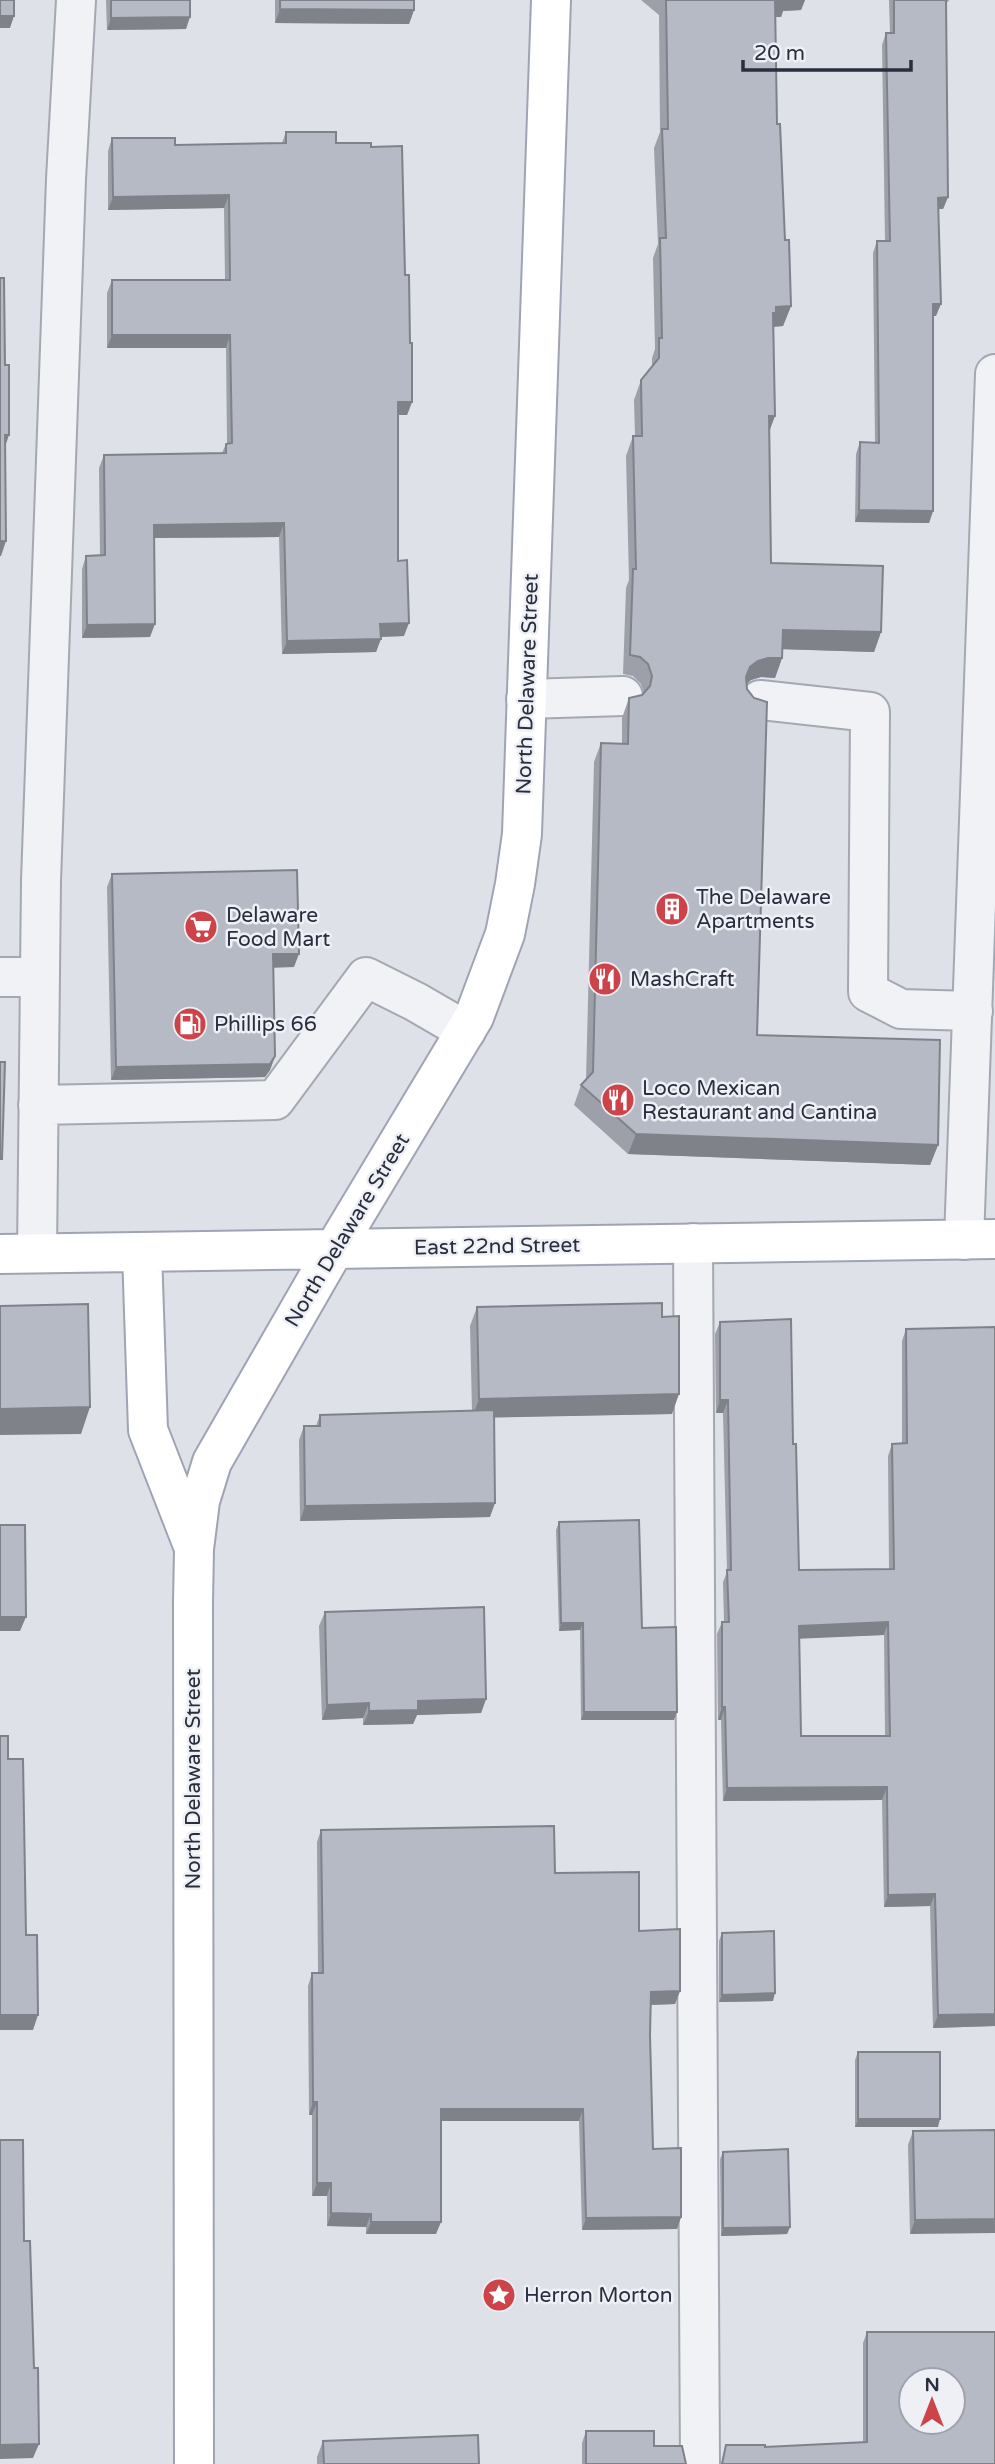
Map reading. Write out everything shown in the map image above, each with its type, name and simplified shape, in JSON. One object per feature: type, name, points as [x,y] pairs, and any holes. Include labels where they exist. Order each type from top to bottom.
[{"type":"main road","name":"North Delaware Street","points":[[194,2464],[194,1549],[200,1501],[212,1462],[335,1248],[474,1017],[505,934],[522,834],[551,0]]},
{"type":"main road","name":"East 22nd Street","points":[[18,1254],[979,1240]]},
{"type":"main road","points":[[142,1252],[148,1430],[194,1549]]},
{"type":"lane","points":[[18,1254],[38,1105],[41,881],[65,207],[76,0]]},
{"type":"lane","points":[[979,1240],[973,1011],[995,374]]},
{"type":"lane","points":[[526,699],[623,696]]},
{"type":"lane","points":[[760,700],[870,712],[868,992],[901,1009],[973,1011]]},
{"type":"lane","points":[[0,977],[40,977]]},
{"type":"lane","points":[[38,1105],[275,1100],[366,977],[466,1031]]},
{"type":"lane","points":[[693,1243],[700,2464]]},
{"type":"building","points":[[0,0],[14,0],[14,16],[0,16]]},
{"type":"building","points":[[111,0],[190,0],[190,17],[111,18]]},
{"type":"building","points":[[280,0],[414,0],[414,10],[280,9]]},
{"type":"building","points":[[666,0],[775,0],[777,124],[780,124],[785,240],[789,240],[791,306],[776,307],[776,313],[773,313],[775,416],[769,416],[771,563],[883,566],[881,632],[783,630],[782,658],[758,661],[750,667],[746,677],[747,689],[754,698],[767,702],[757,1035],[940,1040],[938,1145],[636,1134],[581,1085],[593,1072],[601,743],[628,744],[629,698],[642,695],[650,686],[652,676],[648,664],[640,657],[630,655],[633,569],[636,569],[633,436],[642,436],[641,380],[659,358],[659,338],[662,338],[660,238],[666,238],[662,129],[668,129]]},
{"type":"building","points":[[894,0],[946,0],[948,197],[938,198],[941,304],[933,304],[933,511],[859,510],[860,442],[879,443],[877,241],[890,241],[886,33],[894,33]]},
{"type":"building","points":[[286,132],[336,132],[336,143],[371,143],[371,147],[402,146],[405,275],[409,275],[412,343],[412,402],[398,402],[398,561],[407,560],[409,623],[380,624],[381,639],[287,641],[284,523],[154,525],[155,624],[87,625],[86,556],[105,555],[104,455],[226,453],[226,444],[232,443],[230,335],[112,335],[112,280],[230,280],[229,195],[113,197],[112,138],[175,138],[175,145],[286,143]]},
{"type":"building","points":[[0,278],[4,278],[5,365],[9,365],[9,435],[5,435],[6,541],[0,541]]},
{"type":"building","points":[[297,870],[299,954],[273,954],[275,1056],[270,1064],[116,1067],[112,874]]},
{"type":"building","points":[[0,1062],[5,1062],[2,1159],[0,1159]]},
{"type":"building","points":[[662,1303],[662,1317],[679,1316],[679,1394],[479,1399],[477,1307]]},
{"type":"building","points":[[88,1304],[90,1407],[0,1409],[0,1306]]},
{"type":"building","points":[[791,1319],[799,1570],[894,1569],[892,1444],[907,1443],[906,1329],[995,1327],[995,2014],[938,2015],[935,1894],[888,1895],[887,1787],[727,1788],[725,1707],[722,1707],[722,1622],[729,1622],[727,1570],[731,1570],[728,1400],[720,1400],[720,1322]],"holes":[[[888,1622],[890,1736],[801,1736],[799,1626]]]},
{"type":"building","points":[[494,1410],[495,1503],[305,1506],[304,1426],[320,1426],[320,1415]]},
{"type":"building","points":[[639,1520],[642,1628],[676,1627],[677,1712],[584,1712],[583,1623],[561,1623],[559,1522]]},
{"type":"building","points":[[0,1525],[25,1525],[26,1617],[0,1617]]},
{"type":"building","points":[[484,1607],[486,1699],[418,1701],[418,1710],[369,1711],[369,1703],[327,1705],[325,1612]]},
{"type":"building","points":[[0,1736],[8,1736],[8,1759],[23,1759],[26,1935],[37,1935],[38,2015],[0,2015]]},
{"type":"building","points":[[554,1826],[555,1873],[639,1872],[639,1931],[680,1929],[680,1991],[651,1992],[650,2035],[653,2149],[681,2148],[681,2217],[586,2218],[583,2109],[441,2109],[441,2222],[371,2222],[371,2214],[331,2213],[331,2183],[317,2183],[317,2102],[313,2102],[312,1973],[323,1973],[321,1830]]},
{"type":"building","points":[[774,1931],[775,1993],[722,1995],[722,1933]]},
{"type":"building","points":[[858,2052],[940,2052],[940,2119],[858,2119]]},
{"type":"building","points":[[995,2130],[995,2219],[915,2220],[913,2131]]},
{"type":"building","points":[[0,2140],[23,2140],[24,2241],[30,2241],[34,2368],[38,2368],[39,2444],[0,2445]]},
{"type":"building","points":[[788,2149],[790,2227],[723,2228],[723,2152]]},
{"type":"building","points":[[867,2332],[995,2332],[995,2464],[722,2464],[726,2445],[765,2447],[867,2442]]},
{"type":"building","points":[[586,2431],[654,2431],[654,2446],[682,2446],[686,2464],[586,2464]]},
{"type":"building","points":[[478,2435],[479,2464],[324,2464],[323,2441]]},
{"type":"place","name":"The Delaware Apartments","points":[[672,909]]},
{"type":"place","name":"Delaware Food Mart","points":[[201,927]]},
{"type":"place","name":"MashCraft","points":[[605,979]]},
{"type":"place","name":"Phillips 66","points":[[190,1024]]},
{"type":"place","name":"Loco Mexican Restaurant and Cantina","points":[[618,1100]]},
{"type":"place","name":"Herron Morton","points":[[499,2295]]}]
